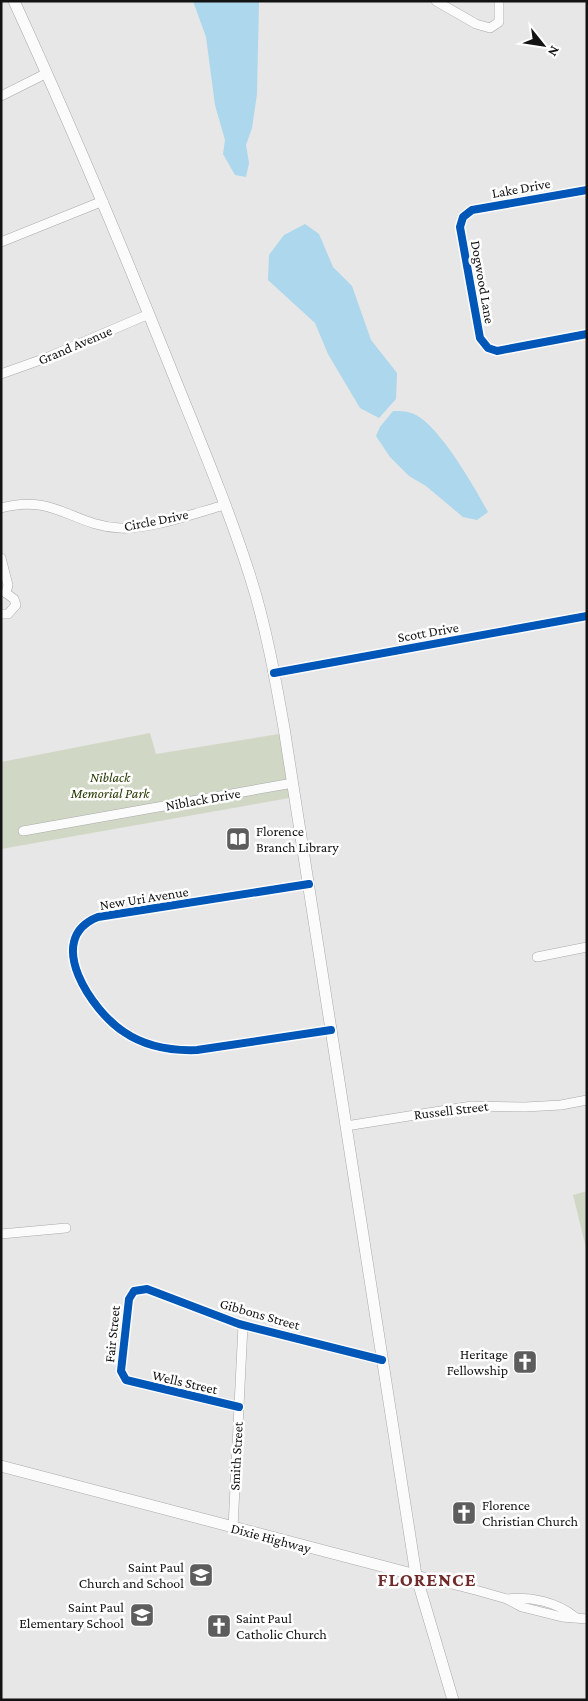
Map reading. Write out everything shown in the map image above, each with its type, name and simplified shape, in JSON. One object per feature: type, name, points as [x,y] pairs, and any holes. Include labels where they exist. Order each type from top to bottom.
[{"type":"main road","points":[[14,1],[103,201],[225,505],[250,577],[274,673],[293,783],[416,1575],[453,1700]]},
{"type":"main road","name":"Dixie Highway","points":[[1,1466],[416,1575]]},
{"type":"street","points":[[436,1],[476,24],[490,28],[499,22],[499,1]]},
{"type":"street","points":[[1,96],[47,73]]},
{"type":"street","name":"Lake Drive","points":[[463,217],[472,210],[587,190]]},
{"type":"street","points":[[1,242],[103,201]]},
{"type":"street","name":"Dogwood Lane","points":[[463,217],[460,227],[480,338],[488,348],[497,351],[587,334]]},
{"type":"street","name":"Grand Avenue","points":[[1,374],[46,358],[149,314]]},
{"type":"street","name":"Circle Drive","points":[[1,508],[26,503],[46,505],[92,522],[120,528],[138,527],[225,505]]},
{"type":"street","points":[[1,558],[8,584],[4,594],[14,599],[16,605],[8,614],[1,614]]},
{"type":"street","name":"Scott Drive","points":[[274,673],[587,616]]},
{"type":"street","name":"Niblack Drive","points":[[23,831],[293,783]]},
{"type":"street","name":"New Uri Avenue","points":[[309,884],[98,918],[86,924],[78,934],[74,946],[75,961],[83,987],[100,1011],[124,1032],[152,1046],[175,1050],[197,1050],[331,1030]]},
{"type":"street","points":[[537,957],[587,947]]},
{"type":"street","name":"Russell Street","points":[[346,1126],[472,1106],[525,1107],[587,1100]]},
{"type":"street","points":[[1,1234],[66,1228]]},
{"type":"street","name":"Gibbons Street","points":[[134,1291],[147,1289],[244,1325],[382,1360]]},
{"type":"street","name":"Fair Street","points":[[126,1380],[121,1371],[129,1299],[134,1291]]},
{"type":"street","name":"Smith Street","points":[[233,1528],[244,1325]]},
{"type":"street","name":"Wells Street","points":[[126,1380],[239,1407]]},
{"type":"street","points":[[416,1575],[507,1599],[524,1597],[564,1608],[575,1617],[587,1620]]},
{"type":"green space","name":"Niblack Memorial Park","points":[[150,733],[156,754],[285,733],[295,797],[1,849],[1,762]]},
{"type":"green space","points":[[587,1191],[587,1252],[573,1195]]},
{"type":"water","points":[[193,1],[259,1],[257,94],[252,128],[246,145],[249,163],[246,177],[235,175],[223,154],[225,140],[215,105],[206,37]]},
{"type":"water","points":[[305,224],[319,234],[333,267],[352,286],[371,340],[397,373],[396,399],[379,418],[360,408],[328,354],[315,323],[268,280],[269,255],[284,235]]},
{"type":"water","points":[[393,411],[413,414],[436,432],[475,488],[488,512],[477,520],[463,517],[426,486],[409,476],[390,457],[376,436],[380,427]]},
{"type":"cycle path","points":[[587,190],[472,210],[463,217],[460,227],[480,338],[488,348],[497,351],[587,334]]},
{"type":"cycle path","points":[[274,673],[587,616]]},
{"type":"cycle path","points":[[309,884],[98,917],[82,927],[74,941],[73,958],[78,975],[87,993],[99,1009],[124,1032],[150,1045],[168,1049],[197,1050],[331,1030]]},
{"type":"cycle path","points":[[239,1407],[126,1380],[121,1371],[129,1299],[134,1291],[147,1289],[239,1324],[382,1360]]},
{"type":"place","name":"Florence Branch Library","points":[[238,839]]},
{"type":"place","name":"Heritage Fellowship","points":[[525,1362]]},
{"type":"place","name":"Florence Christian Church","points":[[464,1513]]},
{"type":"place","name":"Saint Paul Church and School","points":[[201,1575]]},
{"type":"place","name":"Saint Paul Elementary School","points":[[142,1615]]},
{"type":"place","name":"Saint Paul Catholic Church","points":[[219,1626]]},
{"type":"district","name":"FLORENCE","points":[[427,1579]]}]
